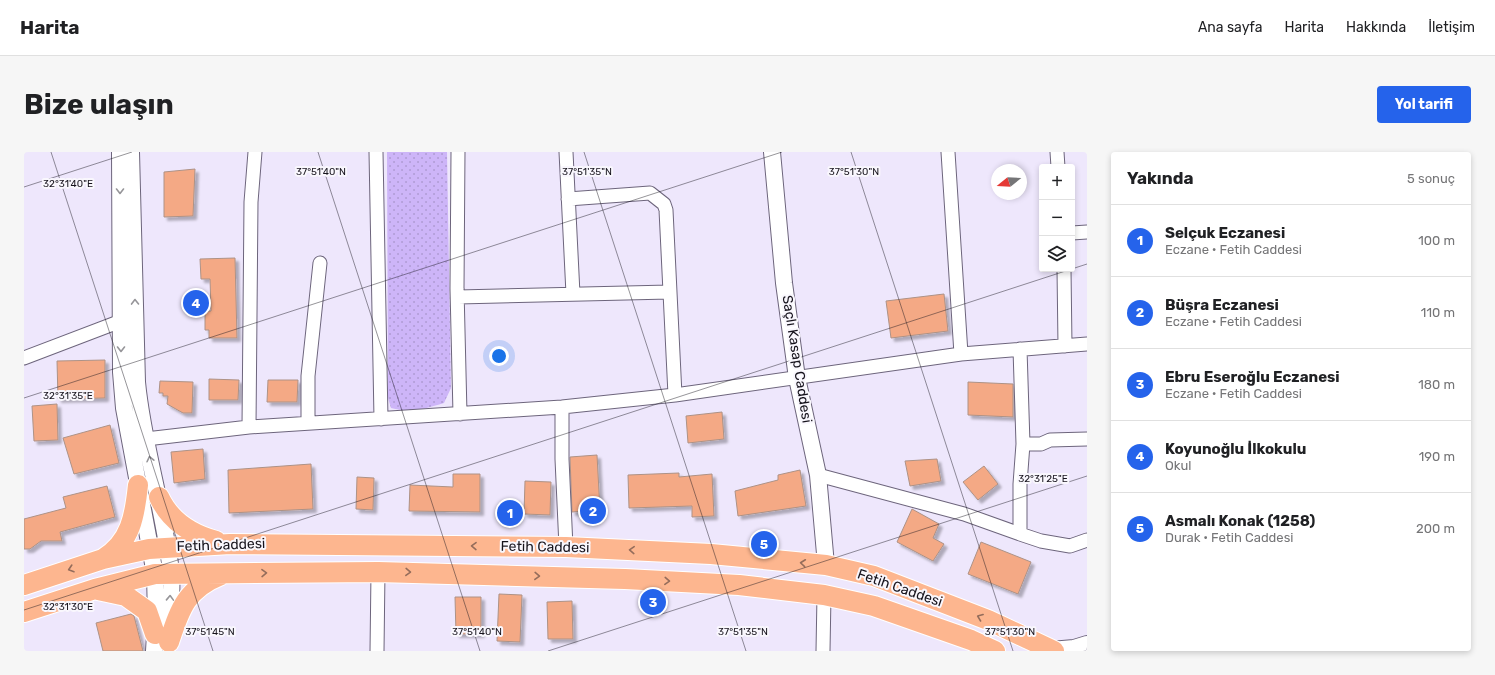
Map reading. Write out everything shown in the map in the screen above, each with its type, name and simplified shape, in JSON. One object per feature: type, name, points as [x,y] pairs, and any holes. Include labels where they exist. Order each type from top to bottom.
[{"type":"main road","points":[[103,559],[113,553],[128,534],[136,508],[138,485]]},
{"type":"main road","points":[[158,497],[164,509],[181,526],[201,537],[230,544]]},
{"type":"main road","name":"Fetih Caddesi","points":[[24,585],[103,559],[158,548],[230,544],[566,547],[711,554],[826,565],[874,576],[988,620],[1052,650]]},
{"type":"main road","name":"Fetih Caddesi","points":[[24,612],[94,589],[163,574],[378,572],[739,584],[824,595],[874,606],[971,640],[995,651]]},
{"type":"main road","points":[[161,645],[182,606],[194,590],[207,581],[222,575],[235,573]]},
{"type":"main road","points":[[94,589],[126,596],[147,611],[161,645]]},
{"type":"street","points":[[120,152],[122,390],[138,485],[158,548],[163,574],[161,645]]},
{"type":"street","points":[[131,152],[137,382],[146,439],[158,497],[158,548]]},
{"type":"street","points":[[249,427],[251,202],[255,152]]},
{"type":"street","points":[[376,152],[382,419]]},
{"type":"street","points":[[458,152],[460,414]]},
{"type":"street","points":[[566,152],[573,294]]},
{"type":"street","name":"Saçlı Kasap Caddesi","points":[[772,152],[784,282],[797,378],[818,475],[826,565]]},
{"type":"street","points":[[948,152],[961,354]]},
{"type":"street","points":[[1057,152],[1058,164]]},
{"type":"street","points":[[568,199],[650,193],[664,204],[666,210],[675,395]]},
{"type":"street","points":[[1075,233],[1087,232]]},
{"type":"street","points":[[308,423],[308,376],[320,263]]},
{"type":"street","points":[[1064,272],[1065,346]]},
{"type":"street","points":[[458,298],[669,292]]},
{"type":"street","points":[[24,358],[121,321]]},
{"type":"street","points":[[146,439],[249,427],[562,407],[675,395],[961,354],[1087,344]]},
{"type":"street","points":[[1020,349],[1023,444],[1020,484],[1020,534]]},
{"type":"street","points":[[562,407],[562,459],[566,547]]},
{"type":"street","points":[[1023,444],[1041,444],[1050,440],[1087,439]]},
{"type":"street","points":[[818,475],[964,514],[1041,541],[1070,546],[1086,539]]},
{"type":"street","points":[[377,651],[378,572]]},
{"type":"street","points":[[823,651],[824,595]]},
{"type":"street","points":[[1052,650],[1074,648],[1087,644]]},
{"type":"shaded area","points":[[387,152],[447,152],[451,388],[444,403],[418,410],[391,408],[388,398]]},
{"type":"building","points":[[195,169],[193,216],[164,217],[164,172]]},
{"type":"building","points":[[235,258],[237,338],[209,338],[209,330],[205,330],[205,311],[211,311],[210,279],[201,279],[200,259]]},
{"type":"building","points":[[944,294],[948,331],[891,338],[886,301]]},
{"type":"building","points":[[105,360],[105,398],[58,399],[57,361]]},
{"type":"building","points":[[209,379],[239,380],[238,400],[209,400]]},
{"type":"building","points":[[268,380],[298,380],[297,402],[267,402]]},
{"type":"building","points":[[160,381],[193,382],[192,413],[183,413],[167,404],[168,396],[163,396],[163,393],[159,393]]},
{"type":"building","points":[[968,382],[1013,384],[1013,417],[968,415]]},
{"type":"building","points":[[57,404],[58,440],[34,441],[32,406]]},
{"type":"building","points":[[722,412],[724,439],[688,443],[686,416]]},
{"type":"building","points":[[110,425],[119,463],[74,474],[63,438]]},
{"type":"building","points":[[203,449],[205,479],[174,483],[171,452]]},
{"type":"building","points":[[597,455],[600,510],[572,512],[570,457]]},
{"type":"building","points":[[937,459],[941,481],[910,486],[905,461]]},
{"type":"building","points":[[311,464],[313,509],[229,513],[228,470]]},
{"type":"building","points":[[984,466],[998,484],[978,500],[963,482]]},
{"type":"building","points":[[800,470],[806,506],[738,516],[735,491],[778,480],[778,475]]},
{"type":"building","points":[[679,473],[679,477],[712,474],[714,516],[692,517],[692,506],[629,508],[628,475]]},
{"type":"building","points":[[453,474],[480,474],[480,512],[409,511],[410,485],[453,487]]},
{"type":"building","points":[[357,477],[374,478],[373,510],[356,509]]},
{"type":"building","points":[[525,481],[551,482],[550,515],[524,514]]},
{"type":"building","points":[[107,486],[115,517],[60,532],[62,541],[41,541],[30,549],[24,549],[24,519],[66,508],[63,497]]},
{"type":"building","points":[[912,509],[939,524],[933,538],[944,544],[933,561],[897,542]]},
{"type":"building","points":[[981,542],[1031,562],[1018,594],[968,574]]},
{"type":"building","points":[[499,594],[522,595],[520,642],[497,641]]},
{"type":"building","points":[[455,597],[481,597],[481,634],[456,634]]},
{"type":"building","points":[[572,601],[573,639],[548,639],[547,602]]},
{"type":"building","points":[[131,614],[134,616],[143,651],[103,651],[96,623]]},
{"type":"place","name":"Koyunoğlu İlkokulu","points":[[196,303]]},
{"type":"place","name":"Büşra Eczanesi","points":[[593,511]]},
{"type":"place","name":"Selçuk Eczanesi","points":[[510,513]]},
{"type":"place","name":"Asmalı Konak (1258)","points":[[764,544]]},
{"type":"place","name":"Ebru Eseroğlu Eczanesi","points":[[653,602]]}]
